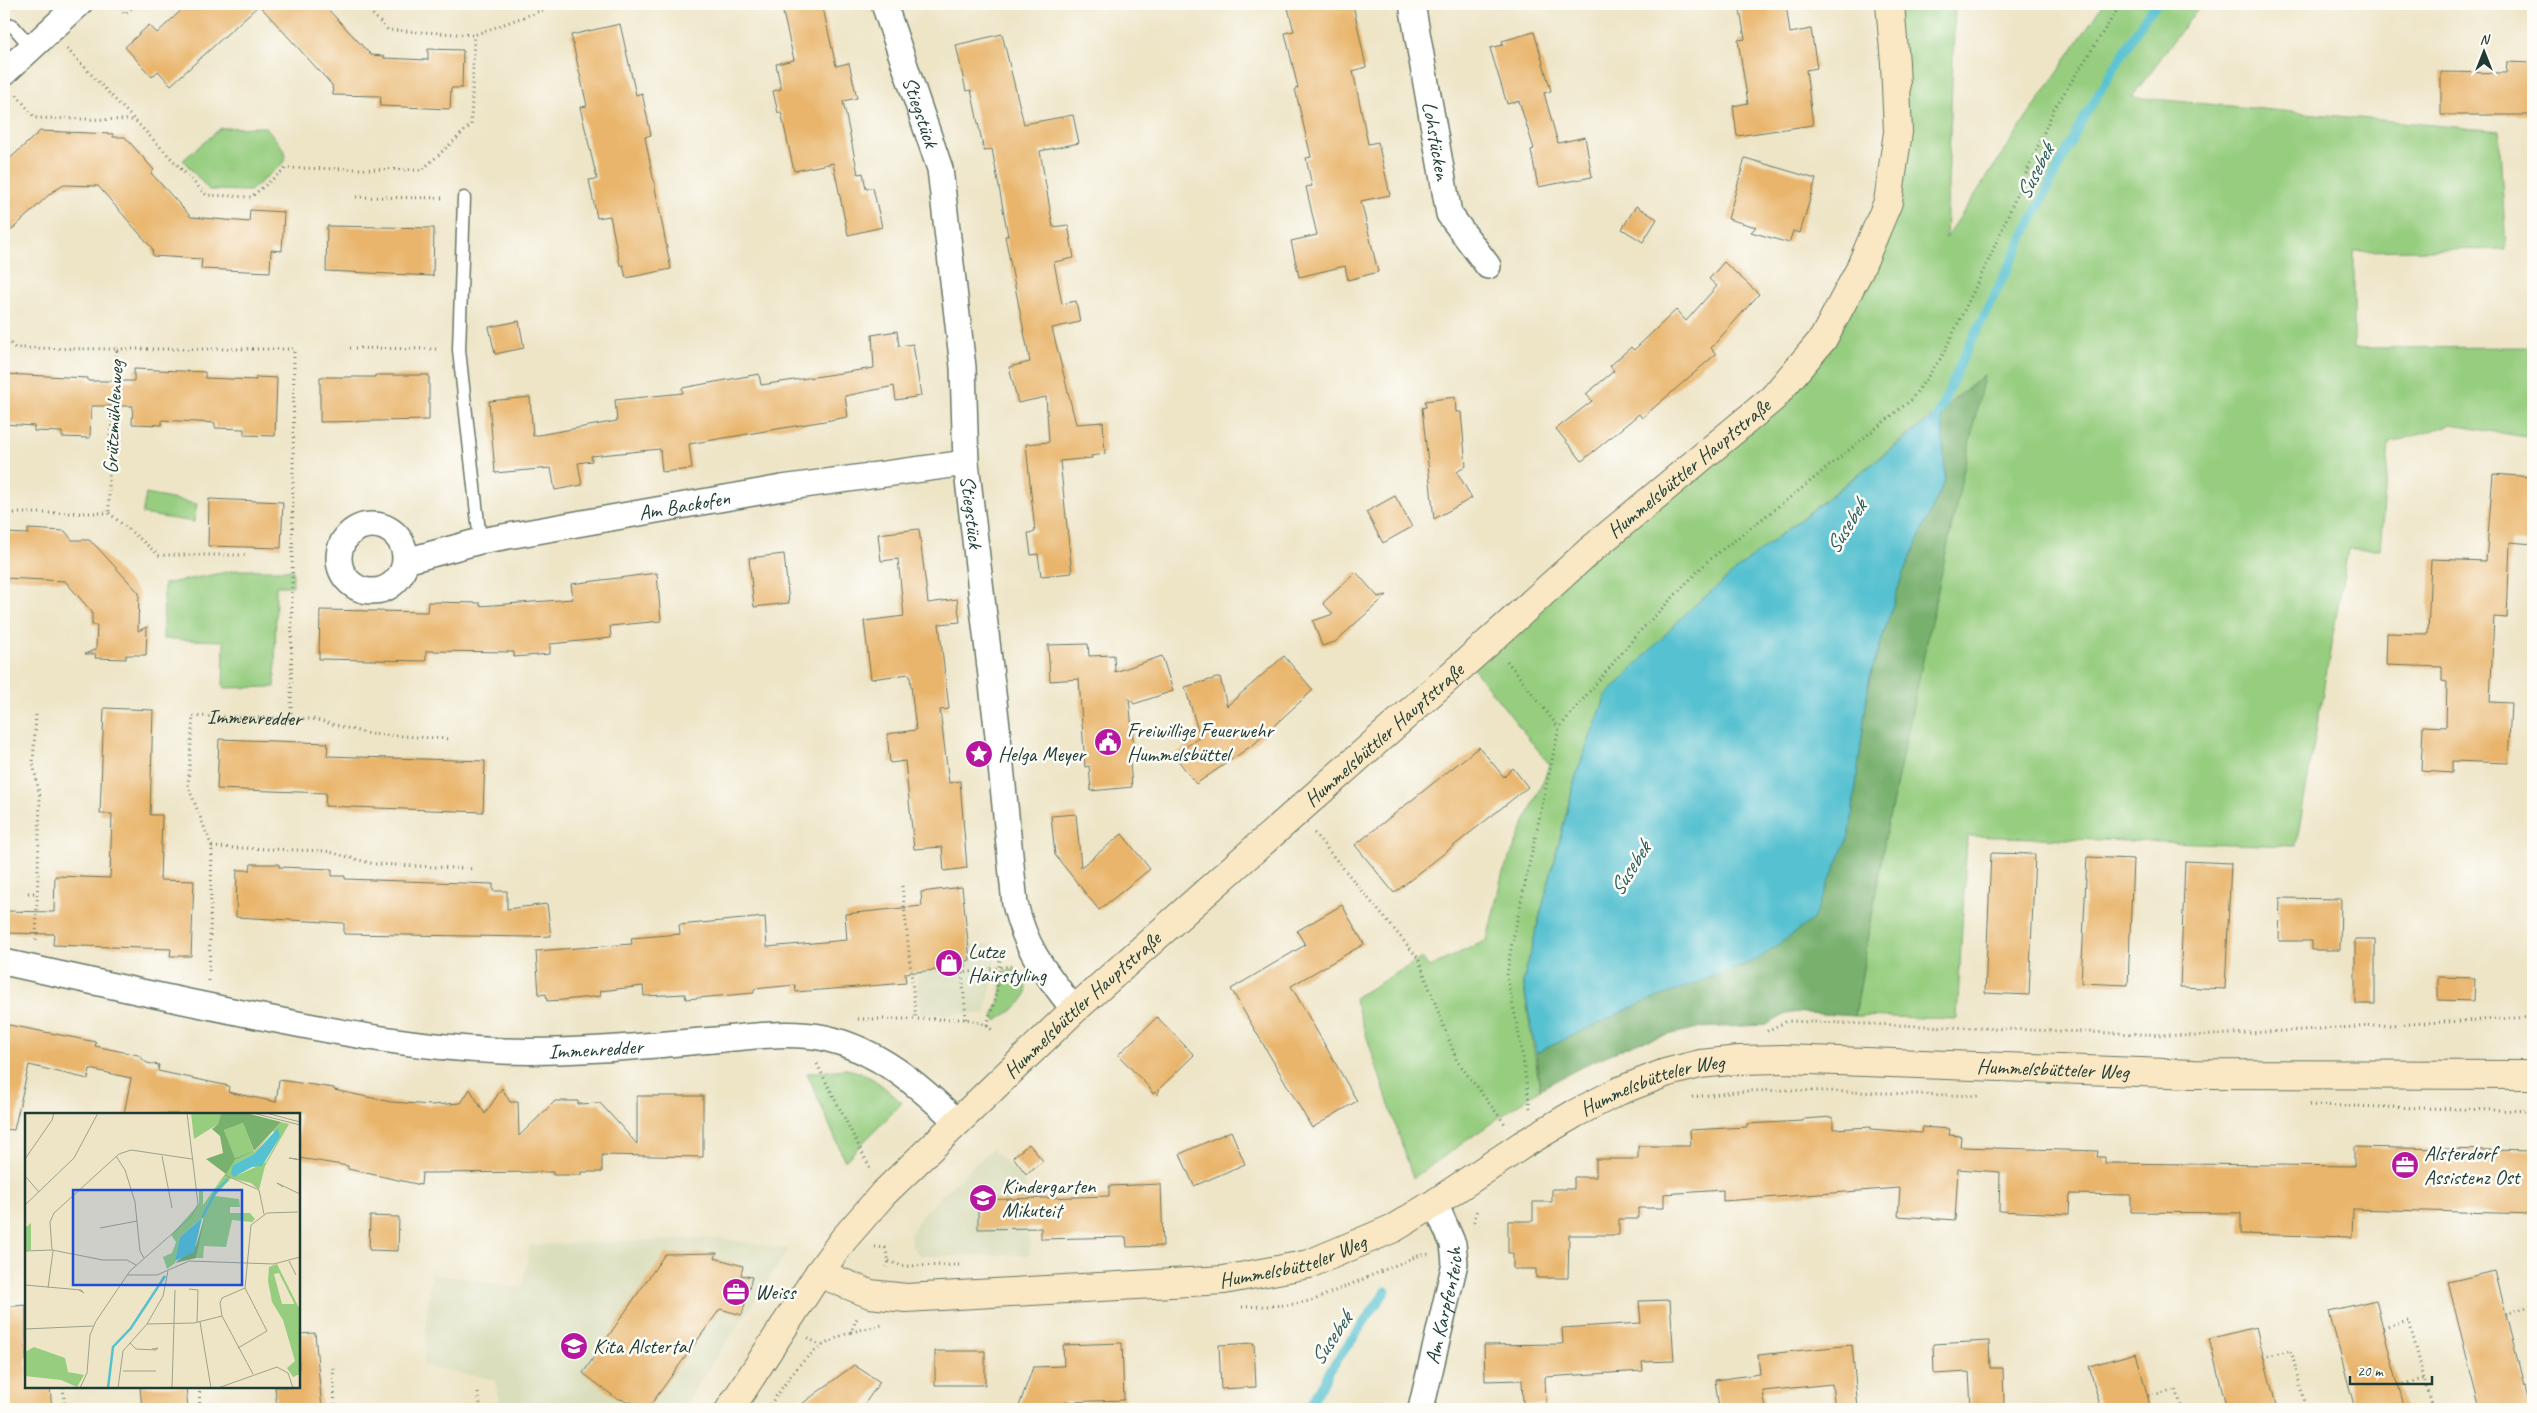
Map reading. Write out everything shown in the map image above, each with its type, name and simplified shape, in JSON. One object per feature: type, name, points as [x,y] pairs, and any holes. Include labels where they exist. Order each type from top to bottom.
[{"type":"main road","name":"Hummelsbüttler Hauptstraße","points":[[730,1409],[819,1273],[843,1240],[883,1194],[1074,1010],[1492,640],[1588,552],[1773,398],[1823,339],[1860,270],[1888,202],[1898,132],[1896,63],[1890,4]]},
{"type":"main road","name":"Hummelsbütteler Weg","points":[[819,1273],[870,1294],[906,1298],[1224,1280],[1309,1264],[1394,1228],[1435,1204],[1522,1145],[1574,1114],[1619,1091],[1665,1073],[1700,1064],[1738,1060],[1783,1059],[2194,1074],[2533,1075]]},
{"type":"street","points":[[9,81],[31,47],[79,4]]},
{"type":"street","name":"Stiegstück","points":[[884,4],[940,168],[963,367],[966,462],[997,727],[1015,904],[1022,932],[1036,962],[1074,1010]]},
{"type":"street","name":"Lohstücken","points":[[1412,4],[1449,214],[1488,266]]},
{"type":"street","name":"Am Backofen","points":[[406,561],[480,541],[782,488],[966,462]]},
{"type":"street","name":"Immenredder","points":[[4,962],[340,1033],[450,1047],[502,1050],[595,1050],[774,1035],[812,1036],[852,1045],[869,1053],[928,1094],[957,1122]]},
{"type":"street","name":"Am Karpfenteich","points":[[1421,1409],[1456,1263],[1453,1244],[1435,1204]]},
{"type":"lane","points":[[12,25],[31,47]]},
{"type":"lane","points":[[464,198],[459,350],[480,541]]},
{"type":"path","points":[[116,4],[124,14],[136,4]]},
{"type":"path","points":[[362,4],[388,30],[474,35],[559,4]]},
{"type":"path","points":[[1530,1109],[1521,1045],[1507,976],[1511,948],[1559,728],[1640,631],[1709,560],[1911,400],[1941,358],[1988,259],[2054,109],[2121,4]]},
{"type":"path","points":[[50,31],[206,195],[251,197],[286,168],[422,170],[472,125],[474,35]]},
{"type":"path","points":[[9,81],[35,118],[135,120]]},
{"type":"path","points":[[356,197],[464,198]]},
{"type":"path","name":"Grützmühlenweg","points":[[4,336],[14,348],[117,349],[115,404],[110,442],[110,513]]},
{"type":"path","points":[[350,348],[459,350]]},
{"type":"path","points":[[117,349],[294,349],[291,718]]},
{"type":"path","points":[[4,513],[110,513],[159,555],[245,555]]},
{"type":"path","points":[[1492,640],[1559,728]]},
{"type":"path","points":[[36,715],[33,763],[40,797],[36,969]]},
{"type":"path","name":"Immenredder","points":[[209,1006],[212,848],[188,786],[193,716],[313,719],[369,734],[451,739]]},
{"type":"path","points":[[1296,812],[1418,958],[1456,1061],[1522,1145]]},
{"type":"path","points":[[212,848],[326,851],[374,864],[474,869]]},
{"type":"path","points":[[902,886],[916,1019]]},
{"type":"path","points":[[28,893],[37,893]]},
{"type":"path","points":[[987,1025],[996,995],[1002,943]]},
{"type":"path","points":[[966,1019],[962,973],[1036,962]]},
{"type":"path","points":[[883,1194],[812,1036],[835,1019],[966,1019],[987,1025],[994,1032]]},
{"type":"path","points":[[1689,1097],[1746,1091],[1789,1090],[1982,1096]]},
{"type":"path","points":[[2306,1104],[2533,1110]]},
{"type":"path","points":[[1472,1230],[1479,1206]]},
{"type":"path","points":[[875,1247],[885,1248],[889,1261],[881,1275]]},
{"type":"path","points":[[889,1261],[902,1266],[961,1265]]},
{"type":"path","points":[[2506,1314],[2533,1305]]},
{"type":"path","points":[[767,1409],[802,1361],[820,1346],[851,1332],[858,1316]]},
{"type":"path","points":[[2383,1328],[2409,1321],[2432,1409]]},
{"type":"path","points":[[807,1338],[820,1346]]},
{"type":"path","points":[[2263,1357],[2291,1350],[2306,1407],[2291,1409]]},
{"type":"path","points":[[332,1368],[335,1409]]},
{"type":"path","points":[[2398,1385],[2424,1379]]},
{"type":"path","points":[[2524,1385],[2533,1382]]},
{"type":"path","points":[[64,1388],[65,1409]]},
{"type":"path","points":[[199,1388],[200,1409]]},
{"type":"path","points":[[2148,1396],[2176,1389],[2182,1409]]},
{"type":"path","points":[[478,1393],[481,1409]]},
{"type":"shaded area","points":[[996,943],[994,975],[985,1014],[920,1014],[915,951]]},
{"type":"shaded area","name":"Kindergarten Mikuteit","points":[[992,1148],[1026,1184],[1030,1255],[920,1256],[912,1247],[910,1235],[923,1213]]},
{"type":"shaded area","name":"Kita Alstertal","points":[[719,1238],[789,1249],[682,1409],[500,1409],[495,1380],[423,1366],[431,1273],[522,1288],[530,1245]]},
{"type":"green space","points":[[1955,4],[1946,238],[2103,4],[2201,4],[2132,97],[2499,131],[2506,249],[2354,251],[2354,348],[2533,347],[2533,438],[2451,425],[2389,443],[2380,549],[2348,549],[2296,846],[1967,836],[1957,1019],[1855,1016],[1886,832],[1983,376],[1757,553],[1606,696],[1577,772],[1523,982],[1540,1089],[1413,1178],[1354,998],[1422,958],[1429,967],[1487,940],[1502,875],[1550,765],[1472,667],[1827,341],[1893,203],[1888,9]]},
{"type":"green space","points":[[266,127],[285,151],[285,161],[250,191],[209,190],[183,160],[221,128]]},
{"type":"green space","points":[[1984,376],[1886,832],[1855,1016],[1790,1012],[1766,1025],[1698,1028],[1639,1042],[1591,1062],[1540,1089],[1536,1053],[1633,1007],[1850,833],[1869,680],[1902,576],[1945,480],[1942,410]]},
{"type":"green space","points":[[146,494],[197,504],[194,522],[142,514]]},
{"type":"green space","points":[[237,570],[293,570],[293,586],[276,586],[275,687],[223,688],[224,641],[163,639],[164,584]]},
{"type":"green space","points":[[1016,969],[1025,985],[1026,992],[1024,998],[1021,1003],[996,1021],[993,1017],[1001,995],[1005,971]]},
{"type":"green space","points":[[846,1069],[870,1077],[902,1103],[845,1161],[807,1073]]},
{"type":"water","points":[[1942,410],[1945,480],[1902,576],[1869,680],[1850,833],[1813,919],[1757,960],[1633,1007],[1536,1053],[1523,982],[1577,772],[1606,696],[1689,610],[1757,553]]},
{"type":"building","points":[[188,4],[323,4],[371,55],[384,56],[384,58],[428,60],[428,49],[463,50],[462,88],[451,88],[450,109],[380,106],[381,96],[333,95],[332,85],[259,5],[171,85],[158,71],[152,77],[125,47],[149,25],[157,33]]},
{"type":"building","points":[[781,4],[822,4],[836,66],[849,63],[857,98],[843,101],[858,174],[863,173],[866,189],[873,188],[882,227],[848,235],[833,163],[794,171],[781,112],[778,113],[773,91],[781,89],[776,64],[794,60]]},
{"type":"building","points":[[1287,4],[1353,4],[1366,67],[1353,71],[1368,144],[1378,142],[1390,195],[1361,201],[1378,272],[1348,280],[1345,266],[1299,277],[1291,241],[1317,235],[1306,187],[1312,186],[1306,158],[1311,157],[1295,89],[1298,88],[1285,33],[1294,31]]},
{"type":"building","points":[[1739,4],[1786,4],[1790,33],[1811,29],[1817,68],[1806,70],[1813,125],[1737,136],[1733,106],[1748,103],[1738,40],[1745,39]]},
{"type":"building","points":[[620,24],[636,95],[642,93],[651,135],[645,137],[671,269],[626,278],[623,265],[620,265],[610,216],[597,218],[589,180],[597,179],[580,107],[587,106],[571,35]]},
{"type":"building","points":[[1534,32],[1551,91],[1544,93],[1558,143],[1585,137],[1592,177],[1538,187],[1531,150],[1534,149],[1519,101],[1507,104],[1490,48],[1503,45],[1502,41]]},
{"type":"building","points":[[1002,34],[1024,124],[1073,115],[1079,143],[1040,151],[1053,227],[1068,225],[1074,258],[1054,262],[1062,304],[1076,301],[1080,322],[1052,328],[1076,424],[1103,422],[1105,454],[1091,456],[1092,458],[1060,461],[1072,573],[1041,576],[1038,554],[1031,555],[1028,533],[1035,532],[1026,444],[1049,442],[1046,397],[1018,403],[1009,367],[1030,362],[1005,236],[1008,236],[992,149],[984,151],[971,90],[966,91],[956,45]]},
{"type":"building","points":[[2507,62],[2533,63],[2533,115],[2441,115],[2441,72],[2506,73]]},
{"type":"building","points":[[40,131],[113,134],[113,137],[125,137],[154,170],[151,173],[191,217],[249,222],[250,210],[284,212],[282,251],[271,250],[270,272],[201,269],[202,259],[153,256],[152,248],[98,186],[64,185],[52,192],[4,237],[4,164]]},
{"type":"building","points":[[1745,158],[1816,179],[1800,233],[1793,231],[1789,243],[1751,232],[1756,227],[1728,219]]},
{"type":"building","points":[[1636,206],[1657,219],[1643,242],[1622,229]]},
{"type":"building","points":[[327,226],[434,228],[433,276],[326,271]]},
{"type":"building","points":[[1724,262],[1759,294],[1711,348],[1716,354],[1642,418],[1639,414],[1582,461],[1556,429],[1592,401],[1586,394],[1614,371],[1610,366],[1631,347],[1634,350],[1676,310],[1686,321],[1717,286],[1709,279]]},
{"type":"building","points":[[519,321],[524,348],[495,354],[489,327]]},
{"type":"building","points":[[897,331],[899,346],[913,344],[921,396],[896,400],[894,386],[845,396],[848,417],[689,444],[692,469],[662,472],[660,449],[591,456],[592,461],[578,463],[582,485],[555,490],[551,468],[495,473],[489,401],[530,397],[533,436],[617,421],[615,400],[683,393],[682,388],[759,374],[761,385],[874,368],[872,335]]},
{"type":"building","points":[[134,369],[205,372],[205,378],[256,380],[256,377],[277,378],[275,436],[244,435],[244,429],[215,428],[215,423],[162,420],[162,425],[132,424],[133,406],[91,406],[90,438],[62,437],[62,432],[34,431],[34,426],[4,424],[4,374],[88,378],[88,381],[134,381]]},
{"type":"building","points":[[375,375],[429,375],[429,420],[320,422],[320,377],[375,377]]},
{"type":"building","points":[[1455,397],[1456,412],[1461,412],[1466,466],[1457,472],[1472,498],[1434,519],[1422,408],[1426,407],[1425,401]]},
{"type":"building","points":[[2493,474],[2533,477],[2533,544],[2510,542],[2507,618],[2494,617],[2490,702],[2511,703],[2508,763],[2452,761],[2452,773],[2421,771],[2423,726],[2446,727],[2447,682],[2442,681],[2442,667],[2386,665],[2387,633],[2428,634],[2431,559],[2486,561]]},
{"type":"building","points":[[1395,496],[1412,527],[1383,543],[1366,512]]},
{"type":"building","points":[[209,499],[283,502],[281,548],[208,546]]},
{"type":"building","points":[[28,529],[65,531],[72,540],[89,540],[96,546],[139,593],[138,631],[147,627],[146,655],[126,655],[126,659],[95,658],[96,654],[85,654],[96,649],[97,625],[92,625],[92,612],[65,581],[4,578],[4,533],[28,534]]},
{"type":"building","points":[[919,529],[928,603],[957,599],[960,622],[939,624],[949,709],[940,710],[949,783],[960,781],[967,868],[944,871],[942,847],[914,849],[905,761],[890,763],[887,734],[916,730],[910,677],[909,674],[871,679],[864,621],[904,616],[898,559],[881,561],[878,534]]},
{"type":"building","points":[[784,554],[789,603],[754,607],[749,558]]},
{"type":"building","points":[[1356,572],[1378,597],[1387,595],[1335,642],[1322,646],[1313,621],[1333,614],[1323,603]]},
{"type":"building","points":[[657,573],[661,621],[610,626],[611,638],[550,644],[550,654],[514,657],[514,652],[426,651],[426,661],[319,659],[320,610],[427,612],[428,602],[480,603],[480,606],[573,599],[571,584]]},
{"type":"building","points":[[1088,644],[1089,656],[1114,655],[1115,672],[1162,656],[1173,691],[1134,704],[1129,698],[1134,750],[1129,751],[1132,787],[1091,791],[1089,766],[1085,767],[1079,679],[1050,681],[1048,645]]},
{"type":"building","points":[[1284,656],[1313,690],[1254,744],[1196,784],[1174,755],[1200,737],[1185,687],[1220,677],[1227,706]]},
{"type":"building","points":[[104,708],[153,710],[150,815],[162,815],[160,880],[194,881],[191,956],[170,956],[171,949],[53,945],[54,934],[4,933],[4,911],[54,912],[55,876],[110,878],[112,814],[100,814]]},
{"type":"building","points":[[219,739],[328,743],[327,756],[485,761],[483,812],[325,806],[326,793],[217,789]]},
{"type":"building","points":[[1479,747],[1504,777],[1513,768],[1528,787],[1394,893],[1355,845]]},
{"type":"building","points":[[1076,814],[1081,867],[1122,834],[1150,869],[1099,910],[1055,855],[1051,816]]},
{"type":"building","points":[[1991,853],[2035,854],[2029,995],[1985,993]]},
{"type":"building","points":[[2087,857],[2133,859],[2128,985],[2081,983]]},
{"type":"building","points":[[2185,861],[2231,863],[2225,989],[2180,987]]},
{"type":"building","points":[[251,864],[279,864],[279,867],[332,869],[332,876],[345,876],[345,879],[493,884],[493,891],[507,891],[507,909],[547,904],[551,936],[344,934],[344,923],[236,917],[237,870],[250,870]]},
{"type":"building","points":[[962,887],[970,960],[966,961],[966,967],[905,973],[906,983],[796,992],[795,985],[754,989],[754,993],[686,999],[685,994],[644,996],[643,986],[600,991],[601,996],[563,1000],[547,1001],[546,994],[539,995],[536,951],[632,944],[631,938],[680,934],[679,925],[765,917],[767,947],[847,940],[845,914],[922,906],[921,892]]},
{"type":"building","points":[[2280,898],[2341,899],[2340,950],[2312,950],[2312,941],[2279,941]]},
{"type":"building","points":[[1342,905],[1364,944],[1291,986],[1357,1101],[1312,1128],[1231,989],[1305,945],[1297,931]]},
{"type":"building","points":[[2355,939],[2375,939],[2375,1004],[2355,1004]]},
{"type":"building","points":[[2438,977],[2475,978],[2474,1001],[2438,1000]]},
{"type":"building","points":[[1157,1017],[1194,1055],[1158,1090],[1158,1095],[1155,1092],[1153,1094],[1149,1087],[1118,1055]]},
{"type":"building","points":[[4,1024],[96,1042],[95,1046],[138,1055],[147,1063],[159,1065],[158,1071],[229,1086],[228,1092],[276,1102],[279,1080],[334,1088],[334,1090],[391,1102],[431,1105],[461,1103],[470,1089],[485,1114],[502,1088],[510,1102],[518,1102],[519,1136],[555,1101],[578,1101],[578,1104],[600,1103],[637,1144],[637,1096],[703,1096],[703,1157],[602,1155],[602,1172],[581,1172],[581,1175],[553,1175],[553,1172],[422,1173],[421,1185],[348,1169],[348,1166],[300,1158],[300,1113],[124,1113],[131,1078],[90,1069],[88,1079],[29,1065],[14,1130],[4,1129]]},
{"type":"building","points":[[1833,1117],[1833,1129],[1871,1127],[1871,1129],[1921,1133],[1922,1127],[1950,1129],[1949,1135],[1961,1136],[1960,1147],[2098,1151],[2097,1157],[2105,1157],[2105,1163],[2354,1166],[2354,1147],[2533,1151],[2533,1214],[2353,1209],[2352,1237],[2241,1234],[2241,1213],[2131,1212],[2131,1195],[2070,1194],[2069,1214],[1999,1211],[2000,1172],[1958,1169],[1955,1220],[1898,1216],[1900,1188],[1723,1201],[1723,1190],[1664,1194],[1664,1208],[1638,1208],[1638,1219],[1619,1219],[1619,1235],[1569,1235],[1568,1278],[1536,1278],[1536,1269],[1513,1269],[1513,1253],[1508,1253],[1508,1221],[1533,1221],[1533,1202],[1552,1202],[1552,1189],[1574,1189],[1574,1177],[1596,1177],[1596,1159],[1638,1159],[1638,1146],[1691,1146],[1690,1130],[1747,1127],[1747,1124],[1803,1121],[1803,1119]]},
{"type":"building","points":[[1231,1131],[1245,1164],[1194,1186],[1180,1154]]},
{"type":"building","points":[[1029,1144],[1043,1161],[1026,1174],[1013,1157]]},
{"type":"building","points":[[1161,1184],[1163,1246],[1127,1247],[1126,1237],[1041,1239],[1041,1228],[978,1229],[978,1200],[1109,1196],[1109,1186]]},
{"type":"building","points":[[370,1216],[399,1217],[398,1251],[369,1250]]},
{"type":"building","points":[[717,1253],[715,1258],[743,1266],[741,1275],[752,1277],[742,1315],[720,1309],[649,1407],[616,1398],[583,1373],[665,1254]]},
{"type":"building","points":[[2495,1271],[2530,1409],[2480,1409],[2466,1354],[2448,1282]]},
{"type":"building","points":[[1670,1300],[1674,1361],[1642,1362],[1643,1371],[1545,1377],[1546,1405],[1523,1405],[1522,1380],[1485,1381],[1484,1345],[1563,1344],[1562,1328],[1641,1323],[1639,1301]]},
{"type":"building","points":[[2376,1300],[2405,1409],[2355,1409],[2329,1311]]},
{"type":"building","points":[[25,1305],[25,1388],[50,1388],[52,1409],[7,1409],[4,1365],[4,1307]]},
{"type":"building","points":[[2256,1327],[2277,1409],[2227,1409],[2209,1339]]},
{"type":"building","points":[[315,1333],[322,1409],[277,1409],[275,1388],[300,1388],[300,1334]]},
{"type":"building","points":[[1989,1341],[1990,1368],[2003,1368],[2004,1406],[1971,1407],[1969,1372],[1934,1374],[1933,1344]]},
{"type":"building","points":[[1122,1343],[1124,1400],[1065,1402],[1065,1409],[1018,1409],[1033,1367],[1064,1366],[1063,1345]]},
{"type":"building","points":[[1254,1343],[1256,1387],[1221,1389],[1219,1345]]},
{"type":"building","points":[[1852,1345],[1858,1409],[1835,1409],[1832,1384],[1763,1391],[1766,1409],[1719,1409],[1715,1380],[1760,1374],[1758,1355]]},
{"type":"building","points":[[935,1351],[985,1351],[985,1385],[935,1385]]},
{"type":"building","points":[[2136,1353],[2151,1409],[2101,1409],[2089,1366]]},
{"type":"building","points":[[854,1365],[880,1382],[861,1409],[795,1409]]},
{"type":"building","points":[[140,1388],[186,1388],[188,1409],[142,1409]]},
{"type":"waterway","name":"Susebek","points":[[1936,420],[1962,360],[2080,124],[2146,16],[2157,4]]},
{"type":"waterway","name":"Susebek","points":[[1308,1409],[1331,1369],[1386,1291]]},
{"type":"place","name":"Freiwillige Feuerwehr Hummelsbüttel","points":[[1108,742]]},
{"type":"place","name":"Helga Meyer","points":[[979,754]]},
{"type":"place","name":"Lutze Hairstyling","points":[[949,963]]},
{"type":"place","name":"Alsterdorf Assistenz Ost","points":[[2405,1165]]},
{"type":"place","name":"Kindergarten Mikuteit","points":[[983,1198]]},
{"type":"place","name":"Weiss","points":[[736,1292]]},
{"type":"place","name":"Kita Alstertal","points":[[574,1346]]}]
